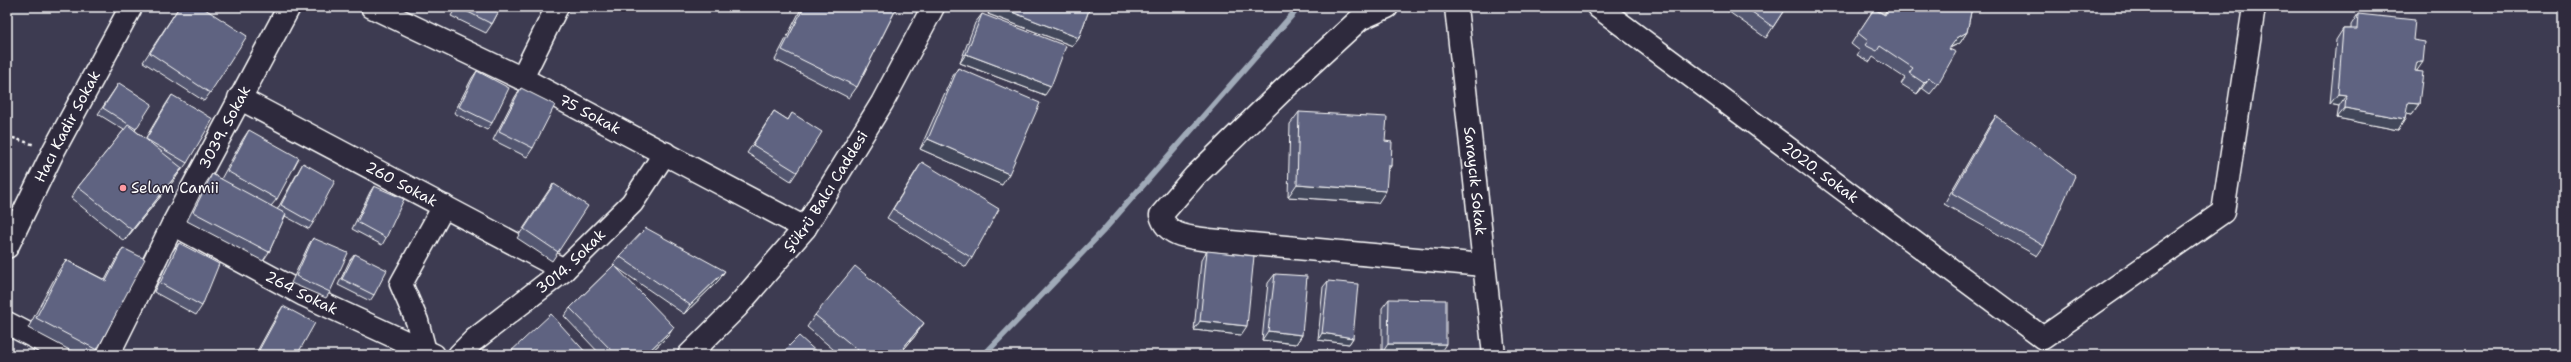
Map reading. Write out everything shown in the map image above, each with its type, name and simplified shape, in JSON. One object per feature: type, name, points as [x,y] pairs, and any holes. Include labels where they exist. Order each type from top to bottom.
[{"type":"street","name":"Hacı Kadir Sokak","points":[[7,247],[54,150],[131,7]]},
{"type":"street","name":"3039. Sokak","points":[[108,355],[173,224],[289,7]]},
{"type":"street","name":"75 Sokak","points":[[372,7],[522,78],[805,228]]},
{"type":"street","points":[[522,78],[557,7]]},
{"type":"street","name":"Şükrü Balcı Caddesi","points":[[689,355],[736,308],[805,228],[882,103],[933,7]]},
{"type":"street","points":[[1387,7],[1360,19],[1283,90],[1195,176],[1161,215],[1163,222],[1176,234],[1209,240],[1484,265]]},
{"type":"street","name":"Saraycık Sokak","points":[[1456,7],[1494,355]]},
{"type":"street","name":"2020. Sokak","points":[[1598,7],[2043,338],[2223,212],[2254,7]]},
{"type":"street","name":"260 Sokak","points":[[239,98],[564,270]]},
{"type":"street","name":"3014. Sokak","points":[[459,355],[474,340],[564,270],[632,203],[665,153]]},
{"type":"street","points":[[430,353],[401,284],[444,206]]},
{"type":"street","name":"264 Sokak","points":[[173,224],[304,295],[430,353]]},
{"type":"street","points":[[7,323],[69,355]]},
{"type":"path","points":[[7,136],[54,150]]},
{"type":"building","points":[[179,7],[202,7],[247,36],[210,93],[150,53]]},
{"type":"building","points":[[458,7],[501,7],[492,24]]},
{"type":"building","points":[[804,7],[897,7],[857,87],[782,50]]},
{"type":"building","points":[[999,7],[1090,7],[1079,38]]},
{"type":"building","points":[[1745,7],[1786,7],[1773,27]]},
{"type":"building","points":[[1889,7],[1972,7],[1967,32],[1957,38],[1949,49],[1956,52],[1938,84],[1929,78],[1924,83],[1909,73],[1913,68],[1880,46],[1877,51],[1865,45],[1868,41],[1858,33],[1874,9],[1885,15]]},
{"type":"building","points":[[982,14],[1066,46],[1051,86],[966,54]]},
{"type":"building","points":[[2358,14],[2415,20],[2413,40],[2425,42],[2423,62],[2417,62],[2415,71],[2423,72],[2419,104],[2408,103],[2405,119],[2345,108],[2346,95],[2338,94],[2343,29],[2357,29]]},
{"type":"building","points":[[958,68],[1040,103],[1009,174],[928,139]]},
{"type":"building","points":[[477,71],[509,88],[492,123],[459,107]]},
{"type":"building","points":[[119,83],[152,104],[136,129],[103,108]]},
{"type":"building","points":[[521,88],[555,105],[533,148],[499,131]]},
{"type":"building","points":[[172,95],[213,119],[187,163],[146,139]]},
{"type":"building","points":[[774,111],[788,120],[792,113],[822,132],[797,172],[753,145]]},
{"type":"building","points":[[1299,112],[1387,117],[1385,141],[1392,142],[1391,166],[1388,166],[1386,191],[1297,184]]},
{"type":"building","points":[[1996,116],[2075,176],[2044,246],[1952,193]]},
{"type":"building","name":"Selam Camii","points":[[128,125],[182,168],[132,230],[78,187]]},
{"type":"building","points":[[249,130],[299,158],[277,199],[227,171]]},
{"type":"building","points":[[922,162],[999,209],[972,258],[893,209]]},
{"type":"building","points":[[303,163],[335,181],[313,223],[281,205]]},
{"type":"building","points":[[212,174],[286,214],[269,252],[193,212]]},
{"type":"building","points":[[554,184],[588,206],[558,252],[524,229]]},
{"type":"building","points":[[374,186],[404,199],[386,238],[357,222]]},
{"type":"building","points":[[646,228],[725,271],[690,305],[619,256]]},
{"type":"building","points":[[313,238],[348,253],[330,292],[296,276]]},
{"type":"building","points":[[179,243],[219,264],[202,306],[160,283]]},
{"type":"building","points":[[123,248],[145,259],[97,350],[36,318],[66,260],[106,281]]},
{"type":"building","points":[[1207,251],[1254,256],[1247,326],[1200,321]]},
{"type":"building","points":[[355,254],[387,270],[374,295],[342,279]]},
{"type":"building","points":[[614,265],[674,327],[645,355],[616,355],[570,308]]},
{"type":"building","points":[[855,266],[924,323],[897,355],[864,355],[815,315]]},
{"type":"building","points":[[1275,274],[1307,276],[1302,335],[1268,331]]},
{"type":"building","points":[[1328,281],[1358,284],[1353,338],[1322,333]]},
{"type":"building","points":[[1389,299],[1446,300],[1446,344],[1388,344]]},
{"type":"building","points":[[283,306],[315,323],[297,355],[264,355],[258,352]]},
{"type":"building","points":[[551,314],[588,355],[510,355],[509,353]]},
{"type":"building","points":[[799,336],[820,355],[780,355]]},
{"type":"waterway","points":[[984,355],[1102,232],[1299,7]]},
{"type":"place","name":"Selam Camii","points":[[123,188]]}]
